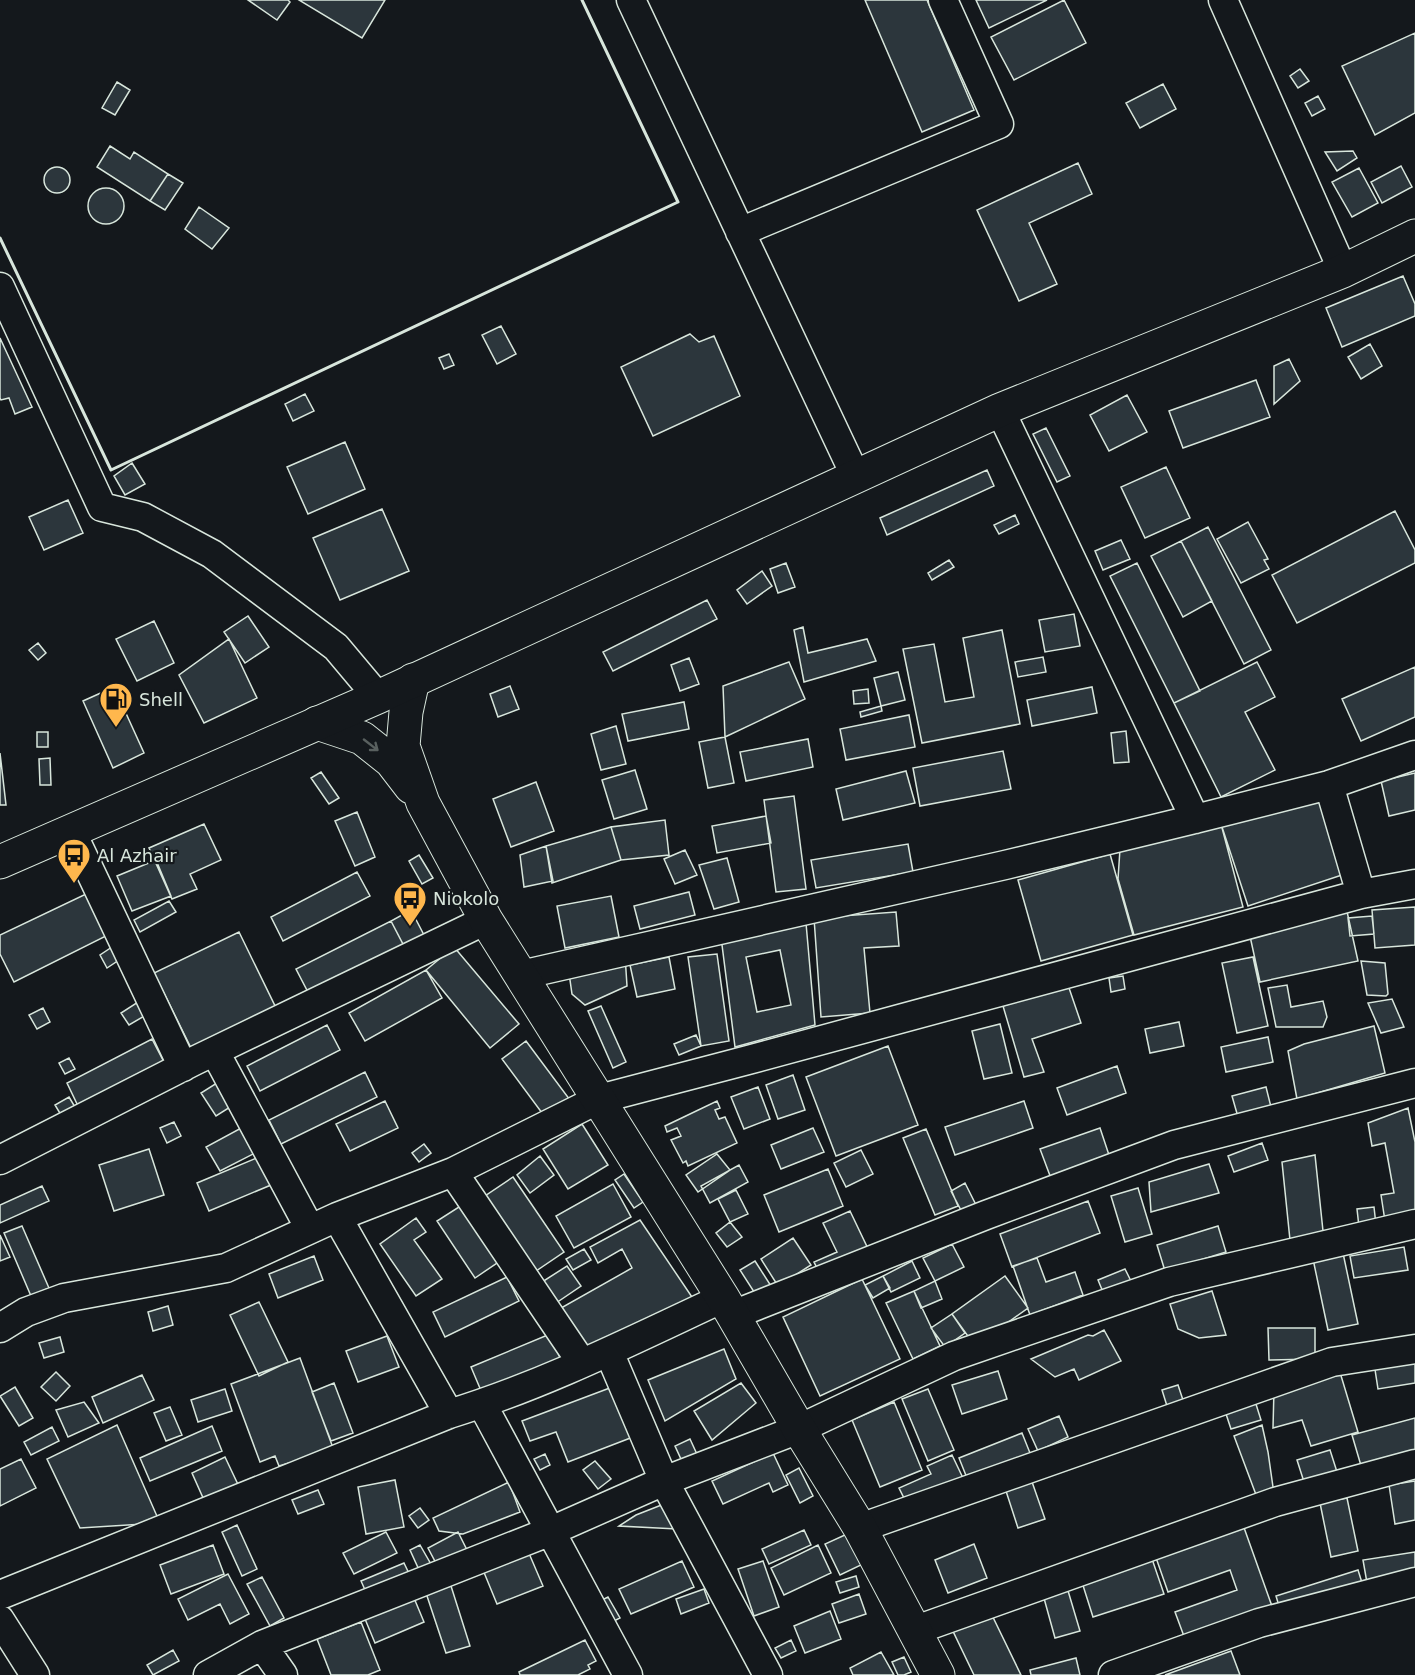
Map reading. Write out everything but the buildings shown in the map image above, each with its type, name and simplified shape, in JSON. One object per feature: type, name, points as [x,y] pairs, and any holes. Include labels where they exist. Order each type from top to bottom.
[{"type":"main road","points":[[0,862],[378,697],[1000,410],[1343,271],[1415,236]]},
{"type":"main road","points":[[413,681],[406,712],[403,746],[423,803],[486,920],[728,1307],[799,1430],[860,1528],[938,1675]]},
{"type":"main road","points":[[317,723],[362,738],[391,761],[423,803]]},
{"type":"street","points":[[631,0],[856,477]]},
{"type":"street","points":[[740,232],[999,124],[943,0]]},
{"type":"street","points":[[1222,0],[1343,271]]},
{"type":"street","points":[[0,287],[102,507],[143,517],[212,554],[336,647],[378,697]]},
{"type":"street","points":[[1000,410],[1195,819]]},
{"type":"street","points":[[520,975],[1005,865],[1195,819],[1329,785],[1415,755]]},
{"type":"street","points":[[1329,785],[1361,894]]},
{"type":"street","points":[[71,831],[183,1067]]},
{"type":"street","points":[[0,1328],[26,1312],[64,1298],[226,1268],[337,1217],[453,1172],[599,1099],[1361,894],[1415,884]]},
{"type":"street","points":[[0,1160],[183,1067],[486,920]]},
{"type":"street","points":[[215,1052],[310,1229]]},
{"type":"street","points":[[0,1595],[449,1414],[482,1404],[728,1307],[1173,1146],[1415,1083]]},
{"type":"street","points":[[453,1172],[582,1363]]},
{"type":"street","points":[[337,1217],[449,1414]]},
{"type":"street","points":[[208,1675],[262,1645],[551,1531],[664,1481],[799,1430],[954,1356],[1169,1282],[1415,1224]]},
{"type":"street","points":[[860,1528],[1332,1362],[1415,1349]]},
{"type":"street","points":[[609,1352],[664,1481],[768,1675]]},
{"type":"street","points":[[482,1404],[628,1675]]},
{"type":"street","points":[[916,1630],[1275,1502],[1415,1464]]},
{"type":"street","points":[[1113,1675],[1259,1623],[1415,1582]]},
{"type":"street","points":[[0,1620],[35,1675]]},
{"type":"street","points":[[262,1645],[284,1675]]},
{"type":"wall","points":[[0,238],[111,470],[678,202],[582,0]]},
{"type":"place","name":"Shell","points":[[116,728]]},
{"type":"place","name":"Al Azhair","points":[[74,884]]},
{"type":"place","name":"Niokolo","points":[[410,927]]}]
